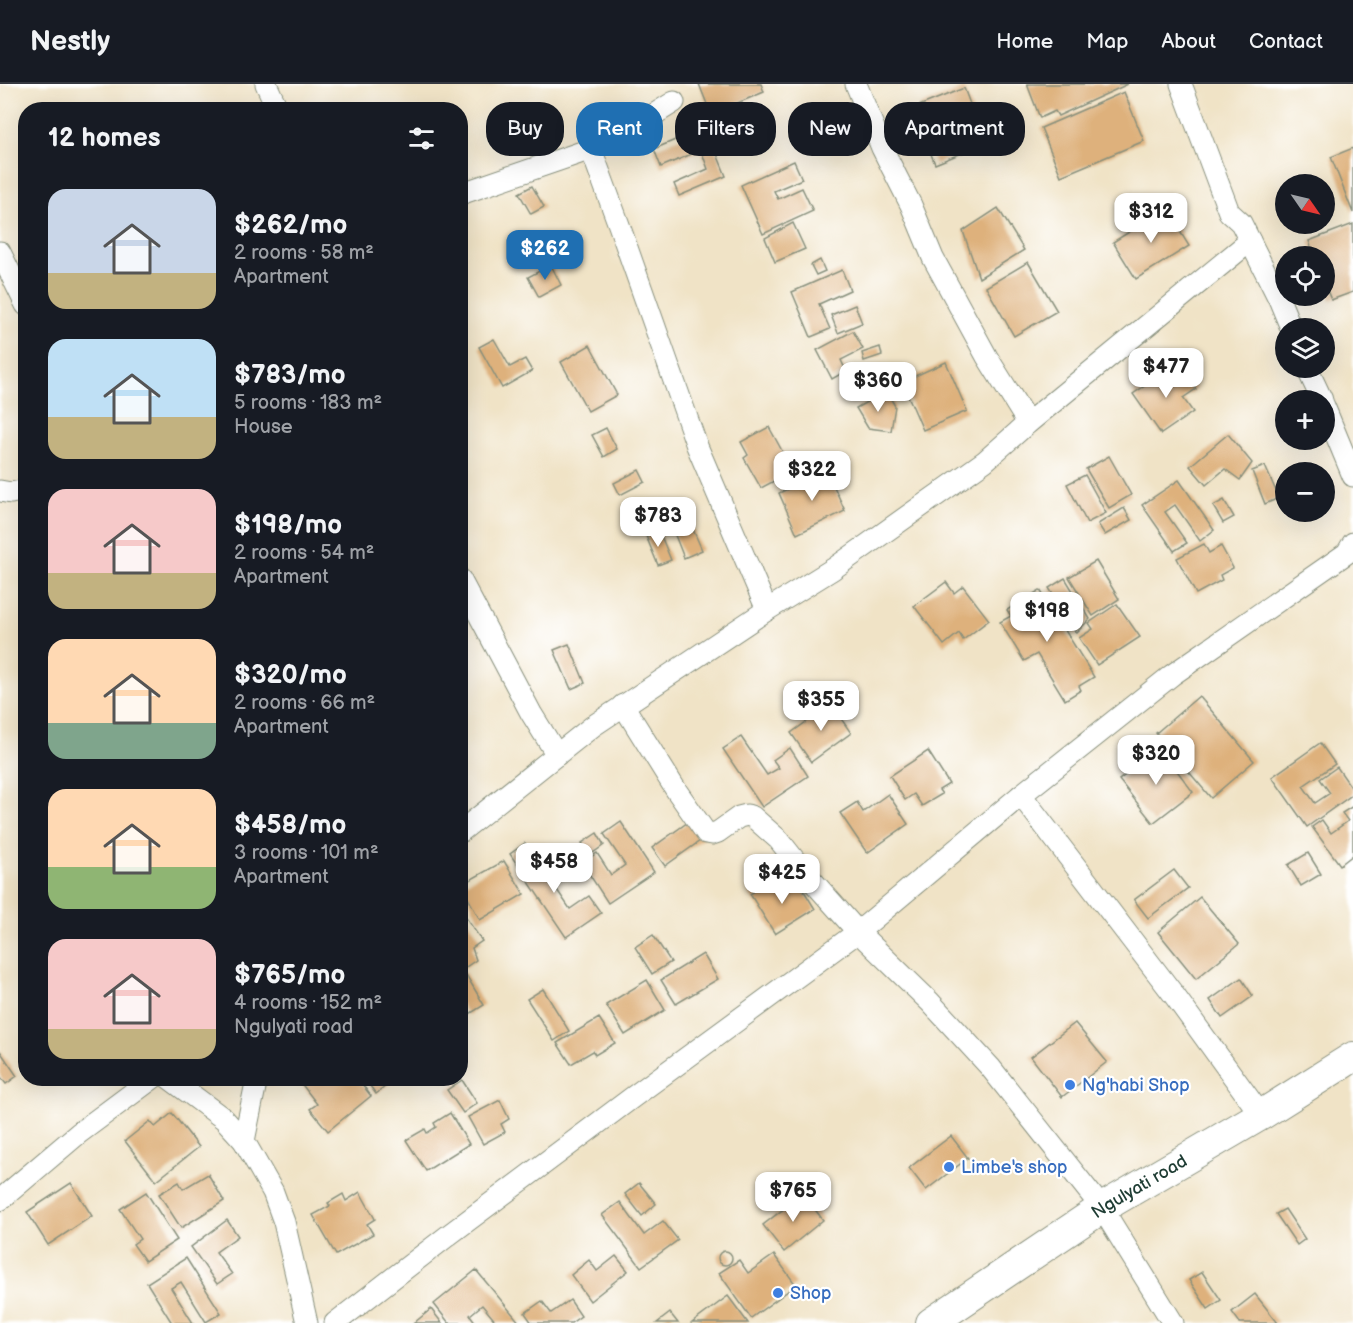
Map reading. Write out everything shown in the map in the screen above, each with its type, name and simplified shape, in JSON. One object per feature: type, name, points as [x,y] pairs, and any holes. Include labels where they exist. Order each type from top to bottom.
[{"type":"main road","name":"Ngulyati road","points":[[932,1323],[1102,1208],[1353,1057]]},
{"type":"street","points":[[266,84],[274,102]]},
{"type":"street","points":[[856,84],[882,148],[911,205],[933,258],[987,357],[1028,423]]},
{"type":"street","points":[[1181,84],[1229,212],[1241,223],[1287,318]]},
{"type":"street","points":[[663,109],[674,102]]},
{"type":"street","points":[[468,191],[576,154]]},
{"type":"street","points":[[594,156],[697,446],[767,610]]},
{"type":"street","points":[[468,826],[578,737],[623,705],[832,569],[975,468],[1250,241]]},
{"type":"street","points":[[0,252],[18,289]]},
{"type":"street","points":[[1335,433],[1353,476]]},
{"type":"street","points":[[0,491],[11,493],[18,491]]},
{"type":"street","points":[[335,1323],[633,1096],[858,932],[1021,795],[1172,675],[1347,553],[1353,543]]},
{"type":"street","points":[[468,594],[531,713],[557,755]]},
{"type":"street","points":[[623,705],[706,833],[718,832],[739,817],[747,815],[753,817],[779,840],[858,932],[930,1002],[990,1067],[1102,1208],[1173,1323]]},
{"type":"street","points":[[1021,795],[1174,995],[1261,1114]]},
{"type":"street","points":[[0,1200],[80,1133],[142,1086]]},
{"type":"street","points":[[180,1086],[224,1119],[244,1141],[273,1192],[284,1221],[307,1323]]},
{"type":"street","points":[[244,1141],[254,1086]]},
{"type":"building","points":[[699,84],[761,84],[764,92],[740,102],[706,102]]},
{"type":"building","points":[[1027,84],[1128,84],[1058,116],[1055,111],[1040,118]]},
{"type":"building","points":[[964,88],[969,102],[929,102]]},
{"type":"building","points":[[1124,92],[1144,141],[1061,176],[1041,128]]},
{"type":"building","points":[[675,140],[675,156],[687,156],[661,167],[657,156],[663,156],[663,145]]},
{"type":"building","points":[[1353,148],[1353,213],[1331,157]]},
{"type":"building","points":[[703,156],[718,156],[726,176],[679,196],[674,184],[708,169]]},
{"type":"building","points":[[932,156],[955,156],[935,164]]},
{"type":"building","points":[[794,161],[802,179],[774,191],[778,199],[802,188],[813,211],[763,234],[741,185]]},
{"type":"building","points":[[532,186],[544,207],[531,214],[519,193]]},
{"type":"building","points":[[998,208],[1024,250],[979,278],[963,231]]},
{"type":"building","points":[[1166,209],[1189,246],[1136,279],[1113,242]]},
{"type":"building","points":[[793,223],[805,249],[775,262],[765,238]]},
{"type":"building","points":[[1353,224],[1353,292],[1335,299],[1335,246],[1311,246],[1309,241],[1327,234],[1335,234],[1335,231]]},
{"type":"building","points":[[820,260],[825,271],[816,275],[811,265]]},
{"type":"building","points":[[1028,262],[1057,311],[1014,336],[986,287]]},
{"type":"building","points":[[551,265],[561,285],[539,297],[528,277]]},
{"type":"building","points":[[842,270],[850,290],[819,304],[830,329],[811,337],[792,292]]},
{"type":"building","points":[[855,305],[862,323],[838,333],[831,315]]},
{"type":"building","points":[[853,331],[863,349],[841,360],[846,371],[832,379],[817,350]]},
{"type":"building","points":[[494,339],[510,367],[525,359],[532,371],[502,388],[479,347]]},
{"type":"building","points":[[590,345],[617,395],[588,411],[561,362]]},
{"type":"building","points":[[880,347],[882,355],[864,361],[862,353]]},
{"type":"building","points":[[946,362],[967,411],[923,430],[902,382]]},
{"type":"building","points":[[1172,367],[1177,375],[1184,370],[1196,389],[1183,398],[1193,412],[1161,434],[1133,394]]},
{"type":"building","points":[[886,391],[895,406],[891,431],[868,428],[856,408]]},
{"type":"building","points":[[769,427],[793,471],[761,488],[744,458],[748,455],[741,442]]},
{"type":"building","points":[[606,428],[617,449],[604,457],[592,435]]},
{"type":"building","points":[[1228,434],[1252,463],[1240,480],[1225,469],[1206,485],[1190,466]]},
{"type":"building","points":[[1109,456],[1131,495],[1109,508],[1086,469]]},
{"type":"building","points":[[1265,466],[1275,489],[1275,500],[1265,504],[1252,471]]},
{"type":"building","points":[[639,470],[645,482],[620,495],[614,483]]},
{"type":"building","points":[[827,471],[845,511],[797,534],[779,493]]},
{"type":"building","points":[[1085,475],[1106,513],[1087,523],[1067,484]]},
{"type":"building","points":[[1179,480],[1214,530],[1200,541],[1175,505],[1165,512],[1187,543],[1174,551],[1142,505]]},
{"type":"building","points":[[1224,500],[1234,517],[1223,523],[1213,506]]},
{"type":"building","points":[[1124,508],[1131,520],[1105,535],[1098,524]]},
{"type":"building","points":[[688,518],[702,550],[684,558],[671,525]]},
{"type":"building","points":[[659,531],[671,560],[658,565],[646,536]]},
{"type":"building","points":[[1204,544],[1209,553],[1221,546],[1233,568],[1220,575],[1222,580],[1196,594],[1177,558]]},
{"type":"building","points":[[1096,561],[1119,599],[1093,616],[1069,577]]},
{"type":"building","points":[[1065,578],[1090,619],[1076,633],[1049,588]]},
{"type":"building","points":[[946,582],[954,593],[963,586],[989,620],[963,640],[959,633],[944,645],[914,606]]},
{"type":"building","points":[[1040,590],[1094,677],[1079,686],[1081,690],[1065,700],[1037,654],[1024,661],[1000,622],[1011,616],[1007,610]]},
{"type":"building","points":[[1117,604],[1140,637],[1097,665],[1079,638],[1093,629],[1089,623]]},
{"type":"building","points":[[569,644],[585,683],[571,689],[554,650]]},
{"type":"building","points":[[1199,696],[1254,761],[1211,798],[1156,733]]},
{"type":"building","points":[[829,701],[851,733],[811,762],[791,733],[813,717],[811,714]]},
{"type":"building","points":[[741,737],[767,775],[779,768],[773,760],[790,748],[808,776],[762,807],[723,749]]},
{"type":"building","points":[[1320,743],[1335,764],[1303,786],[1315,803],[1330,793],[1320,779],[1337,767],[1353,790],[1353,794],[1307,827],[1272,777]]},
{"type":"building","points":[[1160,748],[1193,792],[1153,823],[1119,780]]},
{"type":"building","points":[[928,751],[949,784],[939,790],[942,794],[922,806],[914,794],[905,800],[890,776]]},
{"type":"building","points":[[888,794],[908,824],[867,853],[840,813],[857,802],[863,812]]},
{"type":"building","points":[[1353,806],[1353,855],[1340,865],[1312,827],[1322,820],[1331,833],[1348,821],[1342,813]]},
{"type":"building","points":[[691,820],[704,838],[665,866],[652,848]]},
{"type":"building","points":[[621,822],[654,872],[608,903],[582,863],[597,853],[611,875],[625,865],[604,834]]},
{"type":"building","points":[[597,833],[604,845],[590,855],[582,843]]},
{"type":"building","points":[[525,843],[570,909],[589,896],[601,913],[566,937],[510,854]]},
{"type":"building","points":[[1308,853],[1321,874],[1301,886],[1288,865]]},
{"type":"building","points":[[504,861],[524,894],[480,920],[468,898],[468,881]]},
{"type":"building","points":[[1174,870],[1188,888],[1148,918],[1134,900]]},
{"type":"building","points":[[772,880],[779,893],[798,881],[815,909],[775,934],[750,894]]},
{"type":"building","points":[[1200,897],[1239,944],[1196,979],[1158,932]]},
{"type":"building","points":[[468,921],[482,941],[472,948],[476,960],[468,966]]},
{"type":"building","points":[[653,935],[671,962],[652,974],[635,947]]},
{"type":"building","points":[[703,954],[718,979],[676,1004],[661,980]]},
{"type":"building","points":[[468,978],[484,1005],[468,1015]]},
{"type":"building","points":[[1241,978],[1253,996],[1222,1018],[1210,1000]]},
{"type":"building","points":[[647,980],[665,1010],[625,1035],[606,1005]]},
{"type":"building","points":[[543,989],[569,1031],[554,1041],[527,999]]},
{"type":"building","points":[[599,1018],[615,1043],[595,1055],[593,1051],[571,1064],[557,1043]]},
{"type":"building","points":[[1075,1023],[1107,1062],[1062,1097],[1031,1057]]},
{"type":"building","points":[[0,1051],[17,1076],[6,1084],[0,1076]]},
{"type":"building","points":[[303,1086],[363,1086],[371,1096],[328,1131],[310,1109],[317,1104]]},
{"type":"building","points":[[370,1086],[386,1086],[376,1094]]},
{"type":"building","points":[[453,1086],[466,1086],[477,1103],[463,1113],[447,1090]]},
{"type":"building","points":[[500,1100],[509,1119],[501,1124],[505,1132],[483,1144],[468,1117]]},
{"type":"building","points":[[172,1113],[199,1147],[156,1181],[125,1141],[150,1121],[155,1127]]},
{"type":"building","points":[[450,1113],[469,1144],[426,1171],[406,1140],[425,1129],[427,1133],[436,1127],[434,1123]]},
{"type":"building","points":[[951,1136],[968,1158],[926,1190],[909,1168]]},
{"type":"building","points":[[208,1174],[224,1201],[181,1228],[159,1194],[179,1182],[183,1189]]},
{"type":"building","points":[[71,1183],[92,1216],[48,1245],[27,1212]]},
{"type":"building","points":[[639,1183],[656,1204],[642,1216],[625,1194]]},
{"type":"building","points":[[146,1192],[177,1240],[145,1261],[133,1244],[140,1239],[120,1209]]},
{"type":"building","points":[[360,1192],[375,1219],[367,1224],[373,1234],[336,1255],[313,1215],[330,1206],[328,1203],[343,1194],[346,1201]]},
{"type":"building","points":[[803,1194],[823,1220],[784,1252],[763,1225]]},
{"type":"building","points":[[620,1202],[644,1235],[663,1221],[678,1240],[641,1267],[602,1215]]},
{"type":"building","points":[[1285,1209],[1305,1239],[1297,1245],[1276,1214]]},
{"type":"building","points":[[227,1220],[238,1236],[216,1252],[232,1274],[217,1284],[191,1247]]},
{"type":"building","points":[[722,1251],[728,1251],[732,1258],[728,1265],[722,1265],[718,1261],[718,1255]]},
{"type":"building","points":[[774,1255],[796,1285],[751,1318],[719,1273],[739,1260],[748,1273]]},
{"type":"building","points":[[616,1256],[628,1271],[590,1301],[571,1275],[589,1260],[597,1271]]},
{"type":"building","points":[[186,1258],[221,1313],[206,1322],[181,1282],[171,1288],[193,1323],[172,1323],[147,1283]]},
{"type":"building","points":[[476,1270],[520,1323],[497,1323],[482,1305],[470,1315],[476,1323],[449,1323],[434,1304]]},
{"type":"building","points":[[1202,1272],[1221,1300],[1208,1309],[1189,1280]]},
{"type":"building","points":[[1255,1294],[1278,1323],[1240,1323],[1232,1312]]},
{"type":"building","points":[[728,1296],[748,1323],[692,1323]]},
{"type":"building","points":[[570,1300],[581,1316],[571,1323],[532,1323],[525,1313],[542,1301],[551,1313]]},
{"type":"building","points":[[431,1309],[442,1323],[414,1323]]},
{"type":"building","points":[[670,1313],[678,1323],[657,1323]]},
{"type":"place","name":"Ng'habi Shop","points":[[1070,1085]]},
{"type":"place","name":"Limbe's shop","points":[[949,1167]]},
{"type":"place","name":"Shop","points":[[778,1293]]}]
